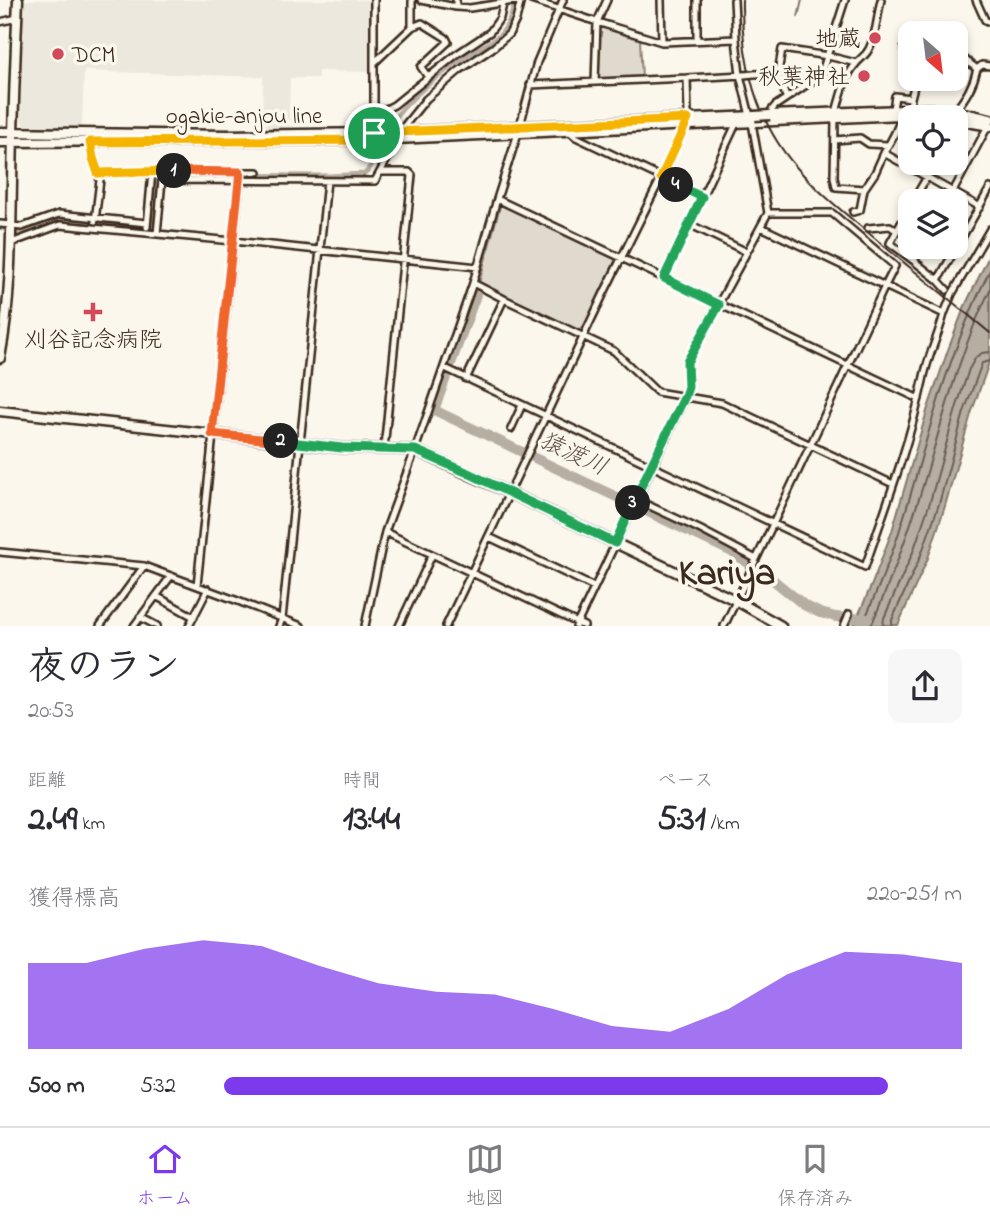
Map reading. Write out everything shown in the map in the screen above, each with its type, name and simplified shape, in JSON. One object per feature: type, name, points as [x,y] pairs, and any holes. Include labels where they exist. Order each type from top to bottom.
[{"type":"main road","points":[[0,358],[7,312],[18,0]]},
{"type":"main road","name":"ogakie-anjou line","points":[[0,132],[374,137],[686,122],[771,115],[836,116],[898,111]]},
{"type":"main road","points":[[519,130],[569,131],[686,122],[736,124],[752,118],[836,116]]},
{"type":"main road","name":"ogakie-anjou line","points":[[968,120],[989,128]]},
{"type":"main road","points":[[0,142],[374,137]]},
{"type":"main road","points":[[0,411],[342,448],[415,450],[737,601],[781,625]]},
{"type":"street","points":[[374,0],[374,137]]},
{"type":"street","points":[[412,0],[412,27]]},
{"type":"street","points":[[405,125],[415,114],[417,106],[509,34],[521,0],[470,8],[421,0]]},
{"type":"street","points":[[531,0],[662,42],[736,39]]},
{"type":"street","points":[[365,625],[385,532],[447,369],[530,85],[544,41],[563,0]]},
{"type":"street","points":[[595,82],[597,22],[607,0]]},
{"type":"street","points":[[661,0],[662,42]]},
{"type":"street","points":[[697,0],[697,41]]},
{"type":"street","points":[[576,624],[685,396],[688,387],[687,362],[768,212],[736,39],[734,0]]},
{"type":"street","points":[[771,115],[775,106],[786,97],[821,75],[845,0]]},
{"type":"street","points":[[864,189],[836,187],[836,116],[845,83],[856,63],[862,60],[870,48],[881,0]]},
{"type":"street","points":[[976,0],[985,20],[990,23]]},
{"type":"street","points":[[374,115],[409,95],[457,54],[490,32],[500,18],[505,2]]},
{"type":"street","points":[[0,22],[17,18]]},
{"type":"street","points":[[374,64],[412,27],[422,23],[448,42],[421,67],[428,77]]},
{"type":"street","points":[[786,97],[778,73],[782,49],[856,63]]},
{"type":"street","points":[[968,62],[977,69]]},
{"type":"street","points":[[962,105],[974,82],[977,69],[982,65],[990,66]]},
{"type":"street","points":[[530,85],[778,73]]},
{"type":"street","points":[[446,625],[686,122],[687,78]]},
{"type":"street","points":[[906,105],[913,91]]},
{"type":"street","points":[[899,105],[895,96],[911,98]]},
{"type":"street","points":[[664,278],[736,124]]},
{"type":"street","points":[[853,212],[860,210],[864,189],[898,128]]},
{"type":"street","points":[[968,163],[989,128]]},
{"type":"street","points":[[569,131],[576,137],[702,197]]},
{"type":"street","points":[[835,140],[860,138],[869,144],[888,145]]},
{"type":"street","points":[[90,142],[100,180],[95,228]]},
{"type":"street","points":[[157,234],[162,180],[375,181],[394,147]]},
{"type":"street","points":[[884,153],[948,189]]},
{"type":"street","points":[[146,233],[152,172]]},
{"type":"street","points":[[197,585],[240,172]]},
{"type":"street","points":[[98,173],[258,172]]},
{"type":"street","points":[[380,172],[409,172],[412,175],[384,449]]},
{"type":"street","points":[[920,189],[927,177]]},
{"type":"street","points":[[281,622],[327,181]]},
{"type":"street","points":[[938,280],[990,188]]},
{"type":"street","points":[[497,199],[919,399]]},
{"type":"street","points":[[968,201],[979,207]]},
{"type":"street","points":[[724,625],[895,266],[832,213],[768,212]]},
{"type":"street","points":[[0,224],[22,227],[59,214],[148,224]]},
{"type":"street","points":[[689,224],[747,252]]},
{"type":"street","points":[[10,242],[60,225],[478,267]]},
{"type":"street","points":[[869,228],[890,226],[897,231],[890,243],[947,290]]},
{"type":"street","points":[[761,227],[944,314]]},
{"type":"street","points":[[447,369],[865,567],[944,314],[952,294],[990,229]]},
{"type":"street","points":[[474,283],[614,351],[657,392],[722,403],[893,484]]},
{"type":"street","points":[[466,379],[504,299]]},
{"type":"street","points":[[511,429],[522,405]]},
{"type":"street","points":[[635,499],[755,559]]},
{"type":"street","points":[[385,532],[576,624],[584,625]]},
{"type":"street","points":[[489,537],[594,586]]},
{"type":"street","points":[[0,552],[144,566],[208,589],[281,622],[300,625]]},
{"type":"street","points":[[399,625],[432,555]]},
{"type":"street","points":[[100,625],[144,566]]},
{"type":"street","points":[[134,625],[172,576]]},
{"type":"street","points":[[189,625],[208,589]]},
{"type":"street","points":[[156,596],[194,617]]},
{"type":"street","points":[[844,625],[849,614]]},
{"type":"street","points":[[140,617],[157,625]]},
{"type":"shaded area","points":[[22,0],[372,0],[372,72],[318,71],[318,78],[290,78],[289,130],[262,129],[263,77],[84,71],[82,129],[27,128],[20,119]]},
{"type":"shaded area","points":[[602,26],[640,39],[642,78],[598,78],[599,28]]},
{"type":"shaded area","points":[[502,205],[616,259],[582,332],[480,285]]},
{"type":"water","points":[[990,254],[990,360],[928,558],[898,625],[854,625],[892,531],[948,350],[964,308]]},
{"type":"waterway","points":[[798,17],[802,0]]},
{"type":"waterway","points":[[392,122],[407,103],[435,79],[501,34],[510,20],[514,4]]},
{"type":"waterway","points":[[0,227],[17,234],[59,219],[153,227],[160,175],[364,174],[379,150]]},
{"type":"waterway","name":"猿渡川","points":[[476,295],[434,410],[732,552],[804,605],[820,613],[868,619]]},
{"type":"railway","points":[[742,0],[748,68],[762,111],[783,151],[827,198],[990,333]]},
{"type":"place","name":"地蔵","points":[[875,38]]},
{"type":"place","name":"DCM","points":[[58,54]]},
{"type":"place","name":"秋葉神社","points":[[864,76]]},
{"type":"place","name":"刈谷記念病院","points":[[93,312]]},
{"type":"district","name":"Kariya","points":[[727,571]]},
{"type":"route","points":[[688,119],[661,178],[702,197],[664,278],[719,305],[687,362],[688,387],[685,396],[615,543],[415,450],[342,448],[212,434],[240,172],[98,173],[90,142],[374,140],[374,133],[688,119]]}]
